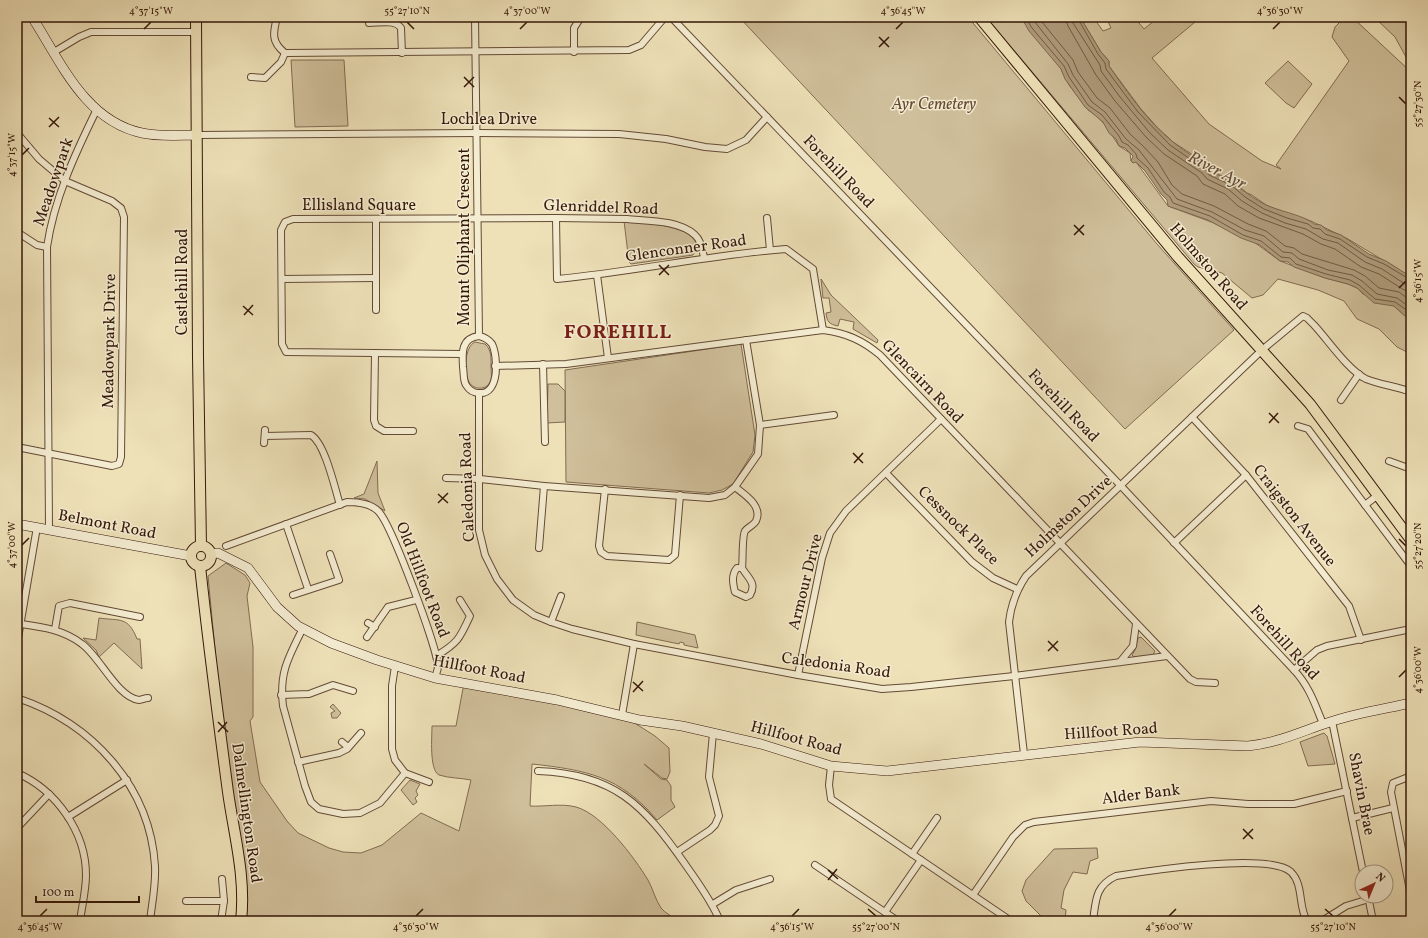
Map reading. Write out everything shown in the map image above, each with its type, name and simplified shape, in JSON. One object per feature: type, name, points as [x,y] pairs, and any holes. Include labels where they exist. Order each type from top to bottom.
[{"type":"main road","name":"Castlehill Road","points":[[196,17],[198,135],[198,356],[201,546]]},
{"type":"main road","name":"Holmston Road","points":[[979,17],[1178,257],[1322,419],[1411,540]]},
{"type":"main road","points":[[201,546],[209,549],[211,554],[209,563],[200,566],[195,564],[191,556],[194,549],[201,546]]},
{"type":"main road","name":"Dalmellington Road","points":[[200,566],[219,724],[240,868],[242,892],[241,921]]},
{"type":"street","points":[[32,17],[83,98],[110,121],[143,133],[163,135],[198,135]]},
{"type":"street","points":[[277,17],[274,41],[277,47],[285,52],[402,53],[574,52],[629,50],[641,45],[665,17]]},
{"type":"street","name":"Mount Oliphant Crescent","points":[[475,17],[477,53],[479,336]]},
{"type":"street","points":[[574,52],[574,28],[581,17]]},
{"type":"street","name":"Forehill Road","points":[[671,17],[1121,486],[1294,670],[1305,682],[1327,723]]},
{"type":"street","points":[[369,23],[393,22],[399,25],[401,28],[402,53]]},
{"type":"street","points":[[54,52],[79,37],[91,32],[196,32]]},
{"type":"street","points":[[252,77],[265,78],[281,62],[285,52]]},
{"type":"street","name":"Meadowpark","points":[[48,529],[47,247],[51,218],[65,181],[96,110]]},
{"type":"street","name":"Lochlea Drive","points":[[198,135],[477,132],[619,134],[666,139],[704,147],[727,149],[746,140],[767,117]]},
{"type":"street","points":[[17,133],[39,159],[65,181]]},
{"type":"street","name":"Meadowpark Drive","points":[[48,454],[112,466],[119,464],[121,457],[124,217],[121,208],[112,201],[65,181]]},
{"type":"street","name":"Glenriddel Road","points":[[478,218],[627,220],[677,226],[696,235],[704,258]]},
{"type":"street","name":"Ellisland Square","points":[[462,354],[286,352],[282,344],[281,230],[284,222],[293,219],[478,218]]},
{"type":"street","name":"Glenconner Road","points":[[556,218],[557,279],[597,275],[704,258],[786,249],[812,269],[823,330]]},
{"type":"street","points":[[767,218],[770,250]]},
{"type":"street","points":[[376,219],[376,310]]},
{"type":"street","points":[[17,232],[37,245],[47,247]]},
{"type":"street","points":[[597,275],[608,358]]},
{"type":"street","points":[[282,279],[375,278]]},
{"type":"street","name":"Holmston Drive","points":[[1024,754],[1009,622],[1010,605],[1017,589],[1026,576],[1262,350],[1303,316],[1314,325],[1359,374]]},
{"type":"street","name":"Glencairn Road","points":[[495,366],[566,364],[823,330],[840,332],[855,337],[880,355],[1190,680],[1196,682],[1216,683]]},
{"type":"street","points":[[479,336],[487,339],[492,345],[495,366],[495,380],[493,387],[486,392],[479,393],[470,390],[464,382],[462,354],[463,346],[467,340],[479,336]]},
{"type":"street","points":[[446,478],[480,479],[544,486],[605,489],[718,498],[725,495],[735,487],[758,454],[760,425],[746,340]]},
{"type":"street","points":[[375,353],[374,420],[376,426],[384,430],[413,432]]},
{"type":"street","points":[[543,364],[545,442]]},
{"type":"street","points":[[1341,400],[1359,374],[1380,384],[1411,392]]},
{"type":"street","name":"Caledonia Road","points":[[479,393],[480,530],[485,555],[497,579],[513,600],[534,615],[551,622],[572,629],[634,644],[798,675],[882,688],[911,687],[1014,676],[1166,656]]},
{"type":"street","points":[[760,425],[834,415]]},
{"type":"street","name":"Craigston Avenue","points":[[1192,417],[1246,475],[1349,606],[1360,640]]},
{"type":"street","name":"Armour Drive","points":[[798,675],[822,558],[830,534],[846,511],[941,419]]},
{"type":"street","points":[[1298,426],[1308,429],[1411,566]]},
{"type":"street","points":[[264,443],[265,433],[310,435],[316,438],[323,452],[340,505]]},
{"type":"street","points":[[17,447],[48,454]]},
{"type":"street","points":[[1389,461],[1411,469]]},
{"type":"street","name":"Cessnock Place","points":[[886,473],[972,562],[993,578],[1017,589]]},
{"type":"street","points":[[1174,543],[1246,475]]},
{"type":"street","points":[[539,548],[544,486]]},
{"type":"street","points":[[735,487],[756,507],[758,515],[755,522],[745,531],[743,538],[744,549],[742,568],[752,581],[753,586],[750,595],[746,597],[735,592],[732,579],[737,568],[742,568]]},
{"type":"street","points":[[605,489],[599,546],[601,552],[607,556],[670,560],[675,555],[680,495]]},
{"type":"street","points":[[1365,505],[1378,495]]},
{"type":"street","name":"Old Hillfoot Road","points":[[226,546],[347,502],[361,502],[378,511],[389,528],[436,656],[438,665],[435,678]]},
{"type":"street","name":"Belmont Road","points":[[17,524],[191,556]]},
{"type":"street","points":[[286,524],[308,589]]},
{"type":"street","points":[[17,644],[22,624],[37,527]]},
{"type":"street","name":"Hillfoot Road","points":[[211,554],[218,553],[248,568],[277,607],[302,628],[331,643],[395,666],[435,678],[557,700],[640,720],[682,726],[761,744],[831,766],[887,771],[1024,754],[1140,742],[1234,745],[1261,744],[1291,737],[1327,723],[1411,703]]},
{"type":"street","points":[[293,595],[339,580],[330,554]]},
{"type":"street","points":[[551,622],[561,596]]},
{"type":"street","points":[[367,637],[375,627],[384,610],[388,607],[416,600]]},
{"type":"street","points":[[436,656],[452,647],[460,638],[470,616],[460,600]]},
{"type":"street","points":[[55,629],[59,606],[70,603],[140,617]]},
{"type":"street","points":[[368,623],[375,627]]},
{"type":"street","points":[[22,624],[55,629],[82,644],[97,658],[115,684],[128,695],[139,700],[148,698]]},
{"type":"street","points":[[1120,662],[1131,650],[1135,642],[1136,624]]},
{"type":"street","points":[[302,628],[281,680],[281,695],[298,762],[311,802],[319,809],[343,814],[360,813],[380,803],[405,773]]},
{"type":"street","points":[[1294,670],[1317,650],[1411,629]]},
{"type":"street","points":[[622,715],[634,644]]},
{"type":"street","points":[[395,666],[392,686],[392,749],[395,760],[405,773],[429,782]]},
{"type":"street","points":[[281,695],[309,694],[333,685],[353,691]]},
{"type":"street","points":[[321,689],[324,696]]},
{"type":"street","points":[[17,698],[51,712],[74,726],[103,750],[127,780],[143,813],[152,843],[155,880],[150,921]]},
{"type":"street","name":"Shavin Brae","points":[[1327,723],[1347,791],[1361,864]]},
{"type":"street","points":[[298,762],[339,753],[348,747],[361,733]]},
{"type":"street","points":[[677,852],[710,830],[715,825],[719,816],[709,777],[713,733]]},
{"type":"street","points":[[342,742],[348,747]]},
{"type":"street","points":[[831,766],[829,786],[831,798],[1011,921]]},
{"type":"street","points":[[538,771],[563,772],[582,776],[612,788],[629,799],[648,816],[677,852],[713,904],[720,921]]},
{"type":"street","points":[[17,773],[30,780],[49,794],[68,817],[80,842],[85,868],[80,921]]},
{"type":"street","points":[[1411,776],[1393,783],[1391,792],[1411,896]]},
{"type":"street","points":[[68,817],[127,780]]},
{"type":"street","name":"Alder Bank","points":[[973,895],[1013,837],[1025,825],[1034,822],[1211,800],[1248,804],[1294,804],[1347,791]]},
{"type":"street","points":[[17,828],[49,794]]},
{"type":"street","points":[[1352,818],[1393,808]]},
{"type":"street","points":[[912,854],[937,818]]},
{"type":"street","points":[[885,912],[921,860]]},
{"type":"street","points":[[1093,921],[1096,897],[1101,886],[1116,876],[1195,865],[1232,863],[1282,867],[1291,872],[1297,881],[1307,921]]},
{"type":"street","points":[[815,865],[898,921]]},
{"type":"street","name":"Dalmellington Road","points":[[221,921],[224,901],[222,879]]},
{"type":"street","points":[[713,904],[736,890],[770,879]]},
{"type":"street","points":[[186,901],[224,901]]},
{"type":"street","points":[[1322,921],[1346,906],[1354,903]]},
{"type":"street","points":[[1370,904],[1373,921]]},
{"type":"green space","name":"Ayr Cemetery","points":[[739,17],[968,17],[1157,244],[1234,330],[1125,429]]},
{"type":"green space","points":[[986,17],[1021,17],[1060,67],[1069,85],[1088,110],[1097,116],[1106,126],[1119,146],[1130,153],[1131,161],[1136,162],[1168,206],[1214,223],[1254,242],[1280,261],[1325,278],[1348,284],[1357,288],[1363,294],[1394,306],[1405,316],[1411,317],[1411,354],[1397,347],[1379,329],[1357,319],[1344,301],[1318,290],[1278,279],[1263,295],[1252,298],[1222,273],[1198,267],[1194,264]]},
{"type":"green space","points":[[1080,17],[1093,17],[1103,31],[1111,28],[1106,17],[1134,17],[1144,29],[1159,17],[1201,17],[1152,58],[1209,124],[1262,161],[1281,169],[1276,165],[1349,61],[1332,37],[1335,27],[1345,17],[1352,17],[1411,72],[1411,277],[1348,239],[1311,221],[1266,205],[1247,193],[1233,181],[1211,171],[1190,153],[1173,142],[1141,109],[1109,66],[1109,61],[1101,52]]},
{"type":"green space","points":[[1374,17],[1411,17],[1411,66],[1395,37]]},
{"type":"green space","points":[[291,60],[344,60],[348,126],[295,127]]},
{"type":"green space","points":[[1288,61],[1312,84],[1294,108],[1286,103],[1265,83]]},
{"type":"green space","points":[[624,221],[675,228],[692,237],[697,246],[696,249],[693,255],[631,264],[629,262]]},
{"type":"green space","points":[[821,279],[831,295],[878,340],[877,343],[853,329],[854,322],[840,319],[838,326],[829,322],[826,313],[831,312],[829,298],[823,298]]},
{"type":"green space","points":[[475,342],[485,344],[491,355],[491,380],[487,386],[481,388],[471,385],[466,373],[467,354],[471,345]]},
{"type":"green space","points":[[741,344],[755,435],[753,452],[733,484],[722,490],[709,493],[566,482],[565,370]]},
{"type":"green space","points":[[548,384],[558,384],[565,391],[565,422],[547,423]]},
{"type":"green space","points":[[377,461],[378,493],[385,511],[365,499],[354,498],[364,494]]},
{"type":"green space","points":[[226,563],[245,575],[250,583],[247,596],[253,647],[253,717],[250,721],[260,782],[287,821],[298,833],[329,848],[343,852],[361,853],[382,845],[421,813],[459,831],[471,780],[443,776],[436,772],[432,760],[432,726],[456,726],[464,683],[622,715],[655,736],[669,748],[670,772],[667,779],[662,778],[644,764],[661,779],[667,780],[671,786],[671,800],[675,807],[657,820],[643,805],[629,794],[601,778],[569,769],[532,764],[530,806],[559,805],[576,807],[586,811],[596,818],[607,827],[634,860],[648,880],[661,908],[678,921],[241,921],[208,576]]},
{"type":"green space","points":[[99,618],[122,621],[130,626],[137,639],[140,639],[142,669],[114,643],[99,657],[96,650],[83,638],[96,640]]},
{"type":"green space","points":[[637,622],[695,635],[698,648],[684,645],[684,643],[680,642],[679,644],[636,635]]},
{"type":"green space","points":[[1141,637],[1155,651],[1153,655],[1134,657],[1132,655],[1138,638]]},
{"type":"green space","points":[[333,704],[341,713],[337,718],[332,718],[331,713],[335,711],[330,707]]},
{"type":"green space","points":[[1324,733],[1327,736],[1335,764],[1308,766],[1300,742]]},
{"type":"green space","points":[[410,780],[420,784],[416,791],[418,795],[415,798],[417,802],[413,805],[401,790]]},
{"type":"green space","points":[[1097,848],[1098,858],[1090,861],[1087,874],[1073,872],[1064,890],[1061,908],[1066,910],[1065,920],[1041,916],[1026,901],[1022,891],[1026,880],[1054,849]]},
{"type":"water","points":[[1021,17],[1080,17],[1101,52],[1109,61],[1109,66],[1123,86],[1146,116],[1164,134],[1182,149],[1211,168],[1211,172],[1226,179],[1259,201],[1271,207],[1305,218],[1314,224],[1321,225],[1327,230],[1341,235],[1369,254],[1386,261],[1411,277],[1411,317],[1405,316],[1394,306],[1374,303],[1357,288],[1294,267],[1288,262],[1280,261],[1260,245],[1241,238],[1208,220],[1168,206],[1167,200],[1145,171],[1136,162],[1133,163],[1131,161],[1133,156],[1125,148],[1119,146],[1116,139],[1109,133],[1103,122],[1085,107],[1065,79],[1061,69],[1029,31]]},
{"type":"district","name":"FOREHILL","points":[[618,333]]},
{"type":"water label","name":"River Ayr","points":[[1217,171]]}]
